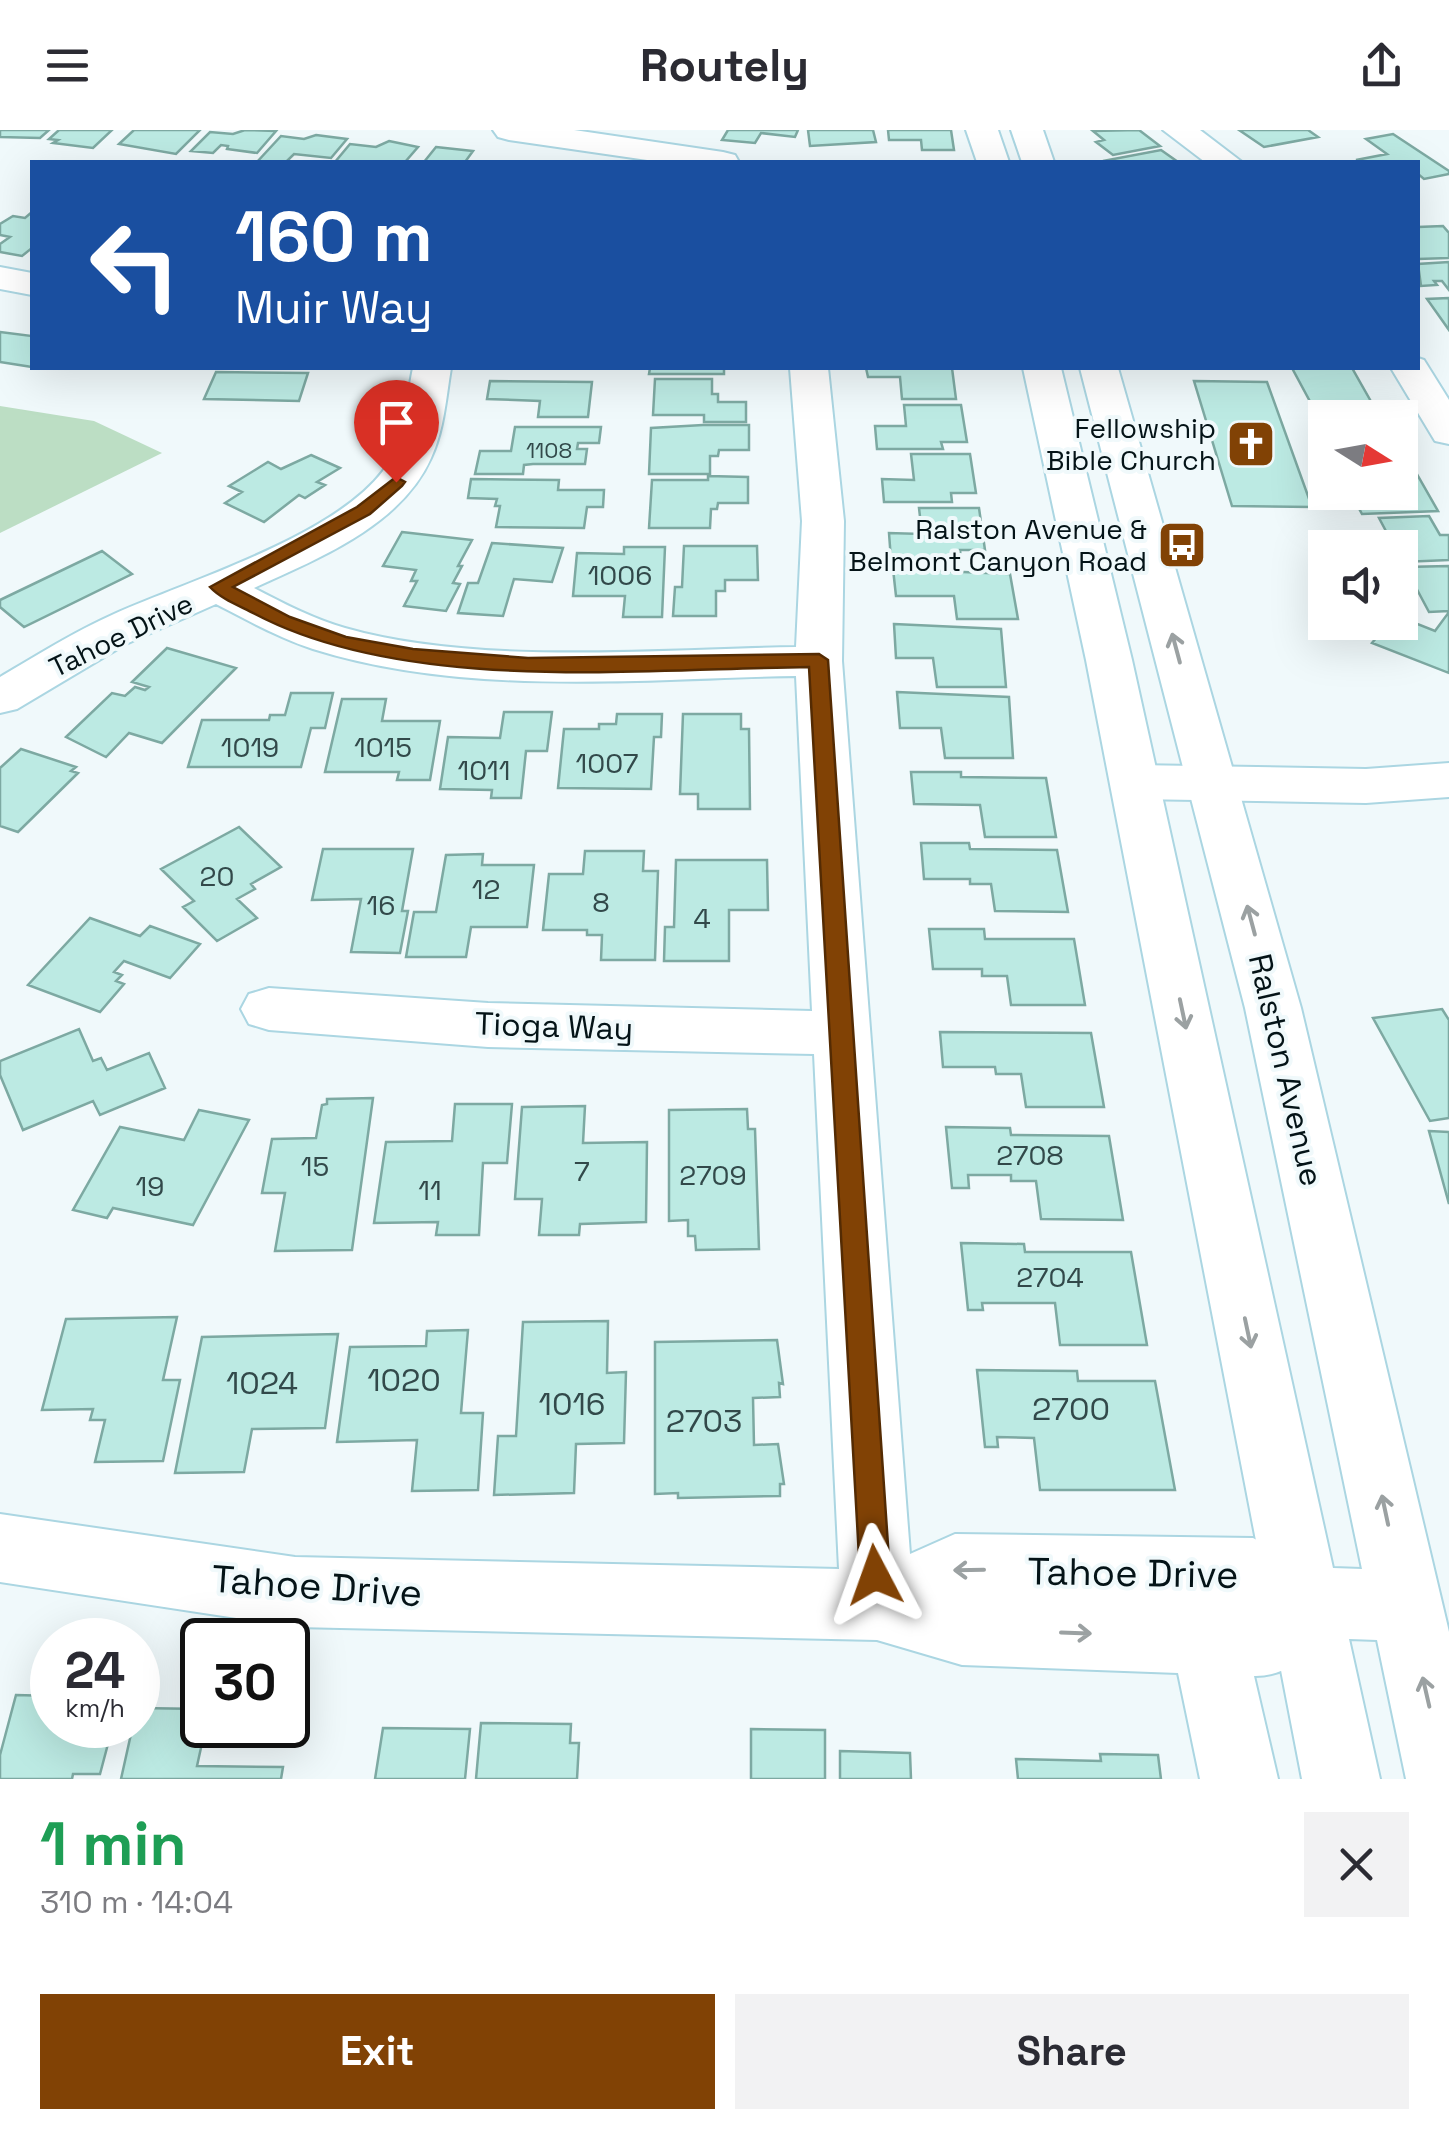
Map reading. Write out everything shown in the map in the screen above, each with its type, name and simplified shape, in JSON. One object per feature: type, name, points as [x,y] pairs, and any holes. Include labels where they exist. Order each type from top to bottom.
[{"type":"street","points":[[982,130],[992,160]]},
{"type":"street","points":[[1026,130],[1037,160]]},
{"type":"street","points":[[1178,130],[1223,160]]},
{"type":"street","points":[[518,160],[525,132],[710,160]]},
{"type":"street","points":[[0,278],[30,284]]},
{"type":"street","points":[[0,307],[30,311]]},
{"type":"street","name":"Tahoe Drive","points":[[0,698],[124,627],[219,587],[364,511],[396,482],[414,452],[432,370]]},
{"type":"street","points":[[809,370],[823,521],[819,660],[877,1605]]},
{"type":"street","points":[[1042,370],[1135,782],[1341,1779]]},
{"type":"street","name":"Ralston Avenue","points":[[1100,370],[1273,1008],[1445,1779]]},
{"type":"street","points":[[1411,370],[1449,432]]},
{"type":"street","points":[[219,587],[284,621],[328,637],[413,655],[528,664],[819,660]]},
{"type":"street","points":[[1135,782],[1366,786],[1449,780]]},
{"type":"street","name":"Tioga Way","points":[[269,1009],[488,1026],[840,1033]]},
{"type":"street","name":"Tahoe Drive","points":[[0,1548],[295,1592],[877,1605],[962,1629],[1269,1640],[1304,1603],[1253,1574],[955,1569],[877,1605]]},
{"type":"street","points":[[1304,1603],[1406,1605]]},
{"type":"street","points":[[1208,1638],[1240,1779]]},
{"type":"green space","points":[[0,406],[94,421],[162,453],[0,533]]},
{"type":"building","points":[[0,130],[49,130],[40,138],[0,137]]},
{"type":"building","points":[[59,130],[112,130],[93,148],[53,143],[58,140],[49,139]]},
{"type":"building","points":[[134,130],[200,130],[176,154],[119,144]]},
{"type":"building","points":[[245,130],[276,131],[257,153],[221,145],[213,153],[191,151],[210,132],[233,134]]},
{"type":"building","points":[[728,130],[798,130],[795,137],[761,133],[755,143],[722,140]]},
{"type":"building","points":[[808,130],[873,130],[876,142],[810,146]]},
{"type":"building","points":[[888,130],[951,130],[954,150],[922,150],[921,140],[889,140]]},
{"type":"building","points":[[1139,130],[1160,146],[1113,155],[1096,142],[1104,140],[1093,131]]},
{"type":"building","points":[[1239,130],[1308,130],[1318,137],[1264,147]]},
{"type":"building","points":[[1393,134],[1449,174],[1424,179],[1420,176],[1420,160],[1356,160],[1387,154],[1366,139]]},
{"type":"building","points":[[316,135],[347,139],[331,158],[294,154],[288,160],[259,160],[281,136],[304,139]]},
{"type":"building","points":[[389,141],[418,147],[407,160],[337,160],[350,144],[376,147]]},
{"type":"building","points":[[436,147],[473,151],[466,160],[426,160]]},
{"type":"building","points":[[1161,150],[1175,160],[1108,160]]},
{"type":"building","points":[[30,214],[30,250],[22,256],[0,252],[0,244],[10,237],[0,235],[0,224],[13,216],[25,218]]},
{"type":"building","points":[[1443,226],[1449,233],[1449,258],[1420,259],[1420,227]]},
{"type":"building","points":[[1449,262],[1449,290],[1442,281],[1421,286],[1420,264]]},
{"type":"building","points":[[1449,298],[1449,330],[1427,299]]},
{"type":"building","points":[[0,332],[30,336],[30,367],[0,362]]},
{"type":"building","points":[[650,370],[724,370],[724,374],[649,374]]},
{"type":"building","points":[[866,370],[952,370],[956,399],[902,399],[900,377],[868,377]]},
{"type":"building","points":[[1293,370],[1353,370],[1370,400],[1309,400]]},
{"type":"building","points":[[216,372],[308,373],[299,401],[204,399]]},
{"type":"building","points":[[655,379],[712,379],[712,394],[718,394],[718,402],[746,402],[746,422],[704,422],[704,415],[653,415]]},
{"type":"building","points":[[490,381],[592,382],[588,417],[538,417],[540,401],[487,399]]},
{"type":"building","name":"Fellowship Bible Church","points":[[1194,381],[1267,382],[1308,496],[1308,507],[1232,506]]},
{"type":"building","points":[[904,405],[961,405],[967,442],[941,442],[943,449],[877,449],[875,426],[906,426]]},
{"type":"building","points":[[749,425],[749,450],[719,450],[718,456],[710,456],[710,474],[649,474],[651,428]]},
{"type":"building","points":[[515,427],[601,427],[599,443],[578,443],[577,449],[587,449],[585,464],[533,464],[524,465],[523,474],[475,474],[480,451],[511,451]]},
{"type":"building","points":[[911,454],[970,454],[976,493],[951,493],[952,502],[884,502],[882,479],[914,480]]},
{"type":"building","points":[[311,455],[340,468],[317,482],[325,485],[305,498],[299,495],[264,522],[225,503],[242,492],[229,486],[268,462],[281,469]]},
{"type":"building","points":[[708,476],[748,477],[748,503],[718,503],[717,509],[711,509],[710,528],[649,528],[652,480],[708,480]]},
{"type":"building","points":[[1418,476],[1438,511],[1362,514],[1360,510],[1418,510]]},
{"type":"building","points":[[471,479],[559,480],[558,490],[604,490],[603,507],[587,507],[584,528],[496,527],[500,506],[495,506],[497,499],[468,498]]},
{"type":"building","points":[[919,508],[979,508],[985,550],[960,550],[961,560],[891,560],[889,533],[922,534]]},
{"type":"building","points":[[1429,516],[1440,535],[1449,535],[1449,560],[1418,561],[1418,530],[1385,530],[1379,518]]},
{"type":"building","points":[[402,532],[472,540],[458,566],[462,566],[453,583],[460,584],[446,611],[404,606],[417,581],[411,581],[416,570],[383,566]]},
{"type":"building","points":[[492,543],[563,548],[552,582],[514,579],[503,616],[458,613],[468,583],[478,583]]},
{"type":"building","points":[[684,546],[757,546],[758,580],[725,580],[725,591],[716,591],[716,616],[673,616],[675,587],[682,587]]},
{"type":"building","points":[[624,547],[665,547],[662,617],[623,617],[625,596],[573,596],[577,553],[624,554]]},
{"type":"building","points":[[102,551],[132,574],[24,627],[0,607],[0,600]]},
{"type":"building","points":[[1449,566],[1449,611],[1429,612],[1418,591],[1418,567]]},
{"type":"building","points":[[893,569],[1010,574],[1018,619],[957,619],[954,596],[896,596]]},
{"type":"building","points":[[1449,612],[1449,673],[1372,643],[1418,640],[1418,624],[1435,631]]},
{"type":"building","points":[[894,624],[1001,629],[1006,687],[937,687],[933,658],[896,658]]},
{"type":"building","points":[[167,648],[236,668],[162,743],[129,733],[106,757],[66,737],[112,693],[125,696],[135,687],[149,687],[132,682]]},
{"type":"building","points":[[897,692],[1009,697],[1013,758],[945,758],[941,728],[900,728]]},
{"type":"building","points":[[291,693],[333,693],[325,728],[311,728],[301,767],[188,767],[202,720],[269,720],[270,715],[285,715]]},
{"type":"building","points":[[342,699],[386,699],[382,721],[440,721],[430,780],[397,780],[399,772],[325,772]]},
{"type":"building","points":[[504,712],[552,712],[547,751],[526,751],[521,798],[491,798],[492,790],[440,789],[448,737],[500,738]]},
{"type":"building","points":[[617,714],[662,714],[661,737],[654,737],[651,789],[558,788],[564,729],[599,729],[599,724],[616,724]]},
{"type":"building","points":[[683,714],[741,714],[741,729],[749,729],[750,809],[698,809],[698,794],[680,794]]},
{"type":"building","points":[[21,749],[76,767],[71,771],[78,773],[18,832],[0,826],[0,768]]},
{"type":"building","points":[[911,772],[1046,778],[1056,837],[985,837],[980,805],[914,804]]},
{"type":"building","points":[[239,827],[281,867],[251,884],[255,889],[237,899],[257,918],[217,941],[183,907],[194,901],[161,869]]},
{"type":"building","points":[[921,843],[969,843],[970,849],[1057,850],[1068,912],[995,911],[991,884],[970,884],[970,879],[924,879]]},
{"type":"building","points":[[323,849],[413,849],[402,911],[408,911],[400,953],[351,952],[361,899],[312,900]]},
{"type":"building","points":[[585,851],[644,851],[643,871],[658,871],[655,960],[601,960],[602,935],[587,935],[587,930],[543,930],[549,874],[583,874]]},
{"type":"building","points":[[483,854],[482,865],[534,865],[527,927],[471,927],[466,957],[406,957],[414,912],[436,912],[446,855]]},
{"type":"building","points":[[676,860],[767,860],[768,910],[729,910],[729,961],[664,961],[665,927],[674,927]]},
{"type":"building","points":[[90,918],[140,936],[150,926],[200,944],[170,978],[124,961],[114,972],[122,975],[116,981],[124,984],[100,1012],[28,985]]},
{"type":"building","points":[[929,929],[984,929],[985,939],[1074,939],[1085,1005],[1011,1005],[1007,976],[982,976],[982,969],[933,969]]},
{"type":"building","points":[[1442,1009],[1449,1020],[1449,1118],[1430,1121],[1373,1018]]},
{"type":"building","points":[[79,1029],[93,1061],[101,1058],[107,1070],[149,1053],[165,1088],[100,1115],[93,1101],[23,1130],[0,1075],[0,1061]]},
{"type":"building","points":[[940,1032],[1091,1033],[1104,1107],[1026,1107],[1021,1074],[996,1074],[995,1067],[943,1067]]},
{"type":"building","points":[[373,1098],[352,1250],[275,1251],[285,1193],[262,1193],[272,1139],[316,1138],[322,1105],[327,1104],[327,1099]]},
{"type":"building","points":[[455,1104],[512,1104],[507,1163],[483,1163],[479,1235],[436,1235],[438,1222],[374,1223],[386,1142],[452,1141]]},
{"type":"building","points":[[585,1106],[583,1143],[647,1142],[646,1222],[580,1224],[579,1235],[539,1235],[542,1199],[515,1199],[522,1107]]},
{"type":"building","points":[[747,1109],[748,1129],[755,1129],[759,1249],[696,1250],[695,1236],[688,1236],[688,1220],[669,1221],[669,1110]]},
{"type":"building","points":[[199,1110],[249,1120],[193,1225],[113,1208],[107,1218],[73,1210],[120,1127],[184,1140]]},
{"type":"building","points":[[946,1127],[1010,1128],[1011,1135],[1109,1136],[1123,1220],[1041,1219],[1036,1181],[1011,1181],[1011,1175],[968,1175],[969,1188],[952,1188]]},
{"type":"building","points":[[1429,1131],[1449,1132],[1449,1204]]},
{"type":"building","points":[[961,1243],[1024,1244],[1025,1252],[1131,1252],[1147,1345],[1060,1345],[1055,1303],[982,1303],[983,1310],[968,1310]]},
{"type":"building","points":[[177,1317],[163,1380],[180,1380],[163,1461],[95,1462],[105,1420],[90,1420],[93,1409],[42,1410],[66,1319]]},
{"type":"building","points":[[608,1321],[607,1373],[626,1372],[624,1443],[576,1444],[574,1493],[494,1495],[498,1436],[516,1436],[523,1322]]},
{"type":"building","points":[[468,1330],[461,1413],[483,1413],[478,1490],[412,1491],[417,1440],[337,1442],[350,1347],[426,1346],[427,1331]]},
{"type":"building","points":[[338,1334],[325,1428],[252,1429],[244,1472],[175,1473],[202,1337]]},
{"type":"building","points":[[777,1340],[783,1384],[779,1383],[780,1397],[753,1398],[754,1445],[778,1444],[784,1484],[780,1484],[780,1496],[678,1498],[678,1493],[655,1494],[655,1342]]},
{"type":"building","points":[[977,1370],[1077,1371],[1078,1381],[1155,1381],[1175,1490],[1040,1490],[1034,1438],[997,1437],[998,1447],[985,1447]]},
{"type":"building","points":[[16,1695],[30,1695],[30,1748],[107,1748],[100,1774],[73,1774],[72,1779],[0,1779],[0,1755]]},
{"type":"building","points":[[160,1708],[180,1709],[180,1748],[201,1748],[197,1766],[283,1767],[281,1779],[121,1779],[128,1748],[160,1748]]},
{"type":"building","points":[[481,1723],[571,1724],[570,1743],[579,1743],[577,1779],[476,1779]]},
{"type":"building","points":[[383,1728],[470,1729],[465,1779],[375,1779]]},
{"type":"building","points":[[751,1729],[825,1730],[825,1779],[751,1779]]},
{"type":"building","points":[[840,1751],[910,1753],[911,1779],[840,1779]]},
{"type":"building","points":[[1100,1754],[1158,1755],[1161,1779],[1018,1779],[1016,1759],[1101,1761]]},
{"type":"place","name":"Fellowship Bible Church","points":[[1251,444]]},
{"type":"place","name":"Ralston Avenue & Belmont Canyon Road","points":[[1182,545]]},
{"type":"route","points":[[396,482],[364,511],[219,587],[284,621],[342,642],[413,655],[528,664],[819,660],[875,1575]]}]
